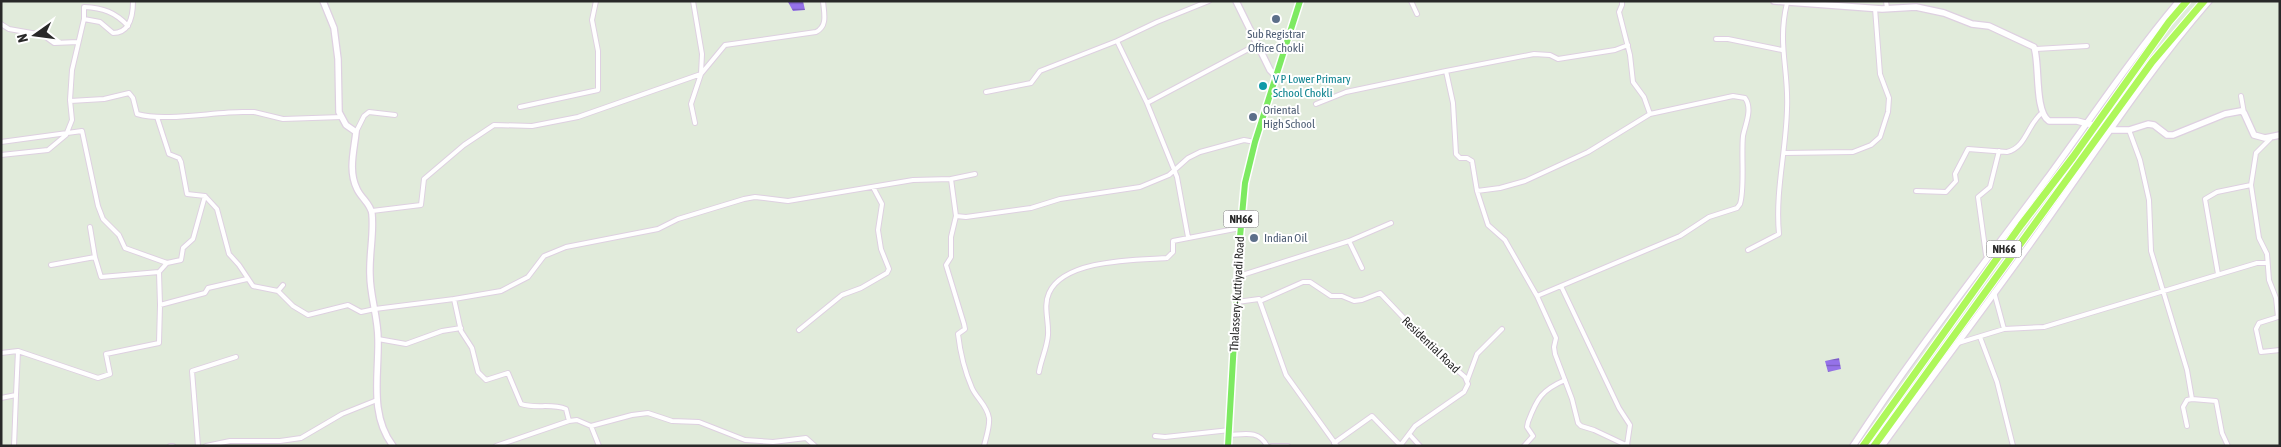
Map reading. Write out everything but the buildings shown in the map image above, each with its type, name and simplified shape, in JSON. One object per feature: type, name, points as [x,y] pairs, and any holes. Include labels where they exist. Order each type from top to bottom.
[{"type":"highway","name":"NH66","points":[[1863,446],[2021,225],[2148,55],[2169,22],[2187,1]]},
{"type":"highway","name":"NH66","points":[[1874,446],[2108,129],[2152,62],[2204,1]]},
{"type":"main road","points":[[323,1],[334,28],[338,59],[339,112],[346,125],[356,132],[352,173],[356,187],[372,211],[373,244],[370,275],[378,339],[375,383],[386,437],[392,446]]},
{"type":"main road","points":[[1236,1],[1270,70],[1277,78]]},
{"type":"main road","name":"Thalassery-Kuttiyadi Road","points":[[1228,446],[1239,276],[1240,228],[1245,184],[1255,142],[1300,1]]},
{"type":"main road","points":[[1774,1],[1845,4],[1876,8],[1916,7],[1944,13],[1972,24],[1989,26],[2028,43],[2036,49],[2037,81],[2044,116],[2049,121],[2077,121],[2108,129],[2129,130],[2148,124],[2154,125],[2167,135],[2174,135],[2237,111],[2244,113],[2254,135],[2258,138],[2280,136]]},
{"type":"main road","points":[[1852,446],[1950,306],[2152,34],[2179,1]]},
{"type":"main road","points":[[1882,446],[2044,225],[2108,129],[2173,44],[2210,1]]},
{"type":"street","points":[[84,19],[100,22],[113,33],[124,30],[128,26],[133,10],[133,1]]},
{"type":"street","points":[[520,107],[598,90],[598,51],[592,20],[596,1]]},
{"type":"street","points":[[693,1],[702,54],[701,74],[690,104],[695,122]]},
{"type":"street","points":[[372,211],[421,205],[424,179],[464,145],[494,124],[532,126],[578,117],[701,74],[725,45],[811,33],[822,29],[824,25],[823,1]]},
{"type":"street","points":[[986,92],[1031,83],[1040,71],[1117,41],[1208,1]]},
{"type":"street","points":[[1411,1],[1417,14]]},
{"type":"street","points":[[1622,1],[1619,12],[1628,45],[1633,82],[1644,97],[1650,114]]},
{"type":"street","points":[[1886,1],[1886,8]]},
{"type":"street","points":[[1748,250],[1779,234],[1777,201],[1788,107],[1782,50],[1782,24],[1787,3]]},
{"type":"street","points":[[1,155],[48,150],[66,135],[72,120],[70,101],[72,70],[84,19],[84,7],[102,8],[121,18],[128,26]]},
{"type":"street","points":[[1784,153],[1854,152],[1871,145],[1880,136],[1888,112],[1889,98],[1880,74],[1876,8]]},
{"type":"street","points":[[1,24],[9,29],[43,35],[54,43],[78,42]]},
{"type":"street","points":[[1716,39],[1728,39],[1782,50]]},
{"type":"street","points":[[1117,41],[1147,103],[1174,169],[1180,188],[1188,237]]},
{"type":"street","points":[[1147,103],[1258,44]]},
{"type":"street","points":[[1316,104],[1346,92],[1534,54],[1550,55],[1558,59],[1616,50],[1628,45]]},
{"type":"street","points":[[2036,49],[2087,46]]},
{"type":"street","points":[[1446,71],[1453,103],[1456,154],[1460,158],[1467,158],[1472,162],[1477,191],[1488,225],[1505,240],[1537,296],[1556,338],[1555,354],[1578,423],[1581,426],[1628,445],[1630,425],[1619,408],[1561,286]]},
{"type":"street","points":[[70,101],[104,99],[129,93],[133,98],[137,114],[157,117],[254,112],[283,120],[342,117]]},
{"type":"street","points":[[1477,191],[1500,188],[1525,181],[1588,152],[1650,114],[1733,96],[1740,96],[1748,102],[1743,139],[1740,204],[1737,208],[1709,217],[1680,236],[1537,296]]},
{"type":"street","points":[[2241,96],[2244,113]]},
{"type":"street","points":[[356,132],[364,116],[369,112],[395,115]]},
{"type":"street","points":[[1916,191],[1926,190],[1941,193],[1951,189],[1968,149],[2007,152],[2017,148],[2034,118],[2043,112]]},
{"type":"street","points":[[157,117],[170,154],[179,158],[181,162],[187,194],[205,196],[217,209],[229,254],[239,265],[247,279],[253,286],[278,292],[293,306],[308,315],[348,305],[361,312],[501,291],[528,277],[544,256],[566,247],[658,229],[678,220],[744,199],[755,197],[788,200],[913,180],[951,179],[975,174]]},
{"type":"street","points":[[2129,130],[2140,160],[2149,200],[2151,251],[2187,370],[2192,399]]},
{"type":"street","points":[[1,142],[66,135],[82,131],[98,206],[104,219],[119,235],[125,248],[167,263],[180,260],[183,248],[193,239],[205,196]]},
{"type":"street","points":[[2271,137],[2256,153],[2251,185],[2259,238],[2267,254],[2266,263],[2270,286],[2276,298],[2278,317],[2259,323],[2256,329],[2261,352],[2280,350]]},
{"type":"street","points":[[956,216],[966,217],[1031,208],[1060,199],[1140,187],[1169,175],[1188,158],[1200,152],[1244,140],[1255,142]]},
{"type":"street","points":[[1986,255],[1978,197],[1990,187],[1998,151]]},
{"type":"street","points":[[951,179],[956,216],[951,238],[952,257],[946,265],[965,329],[958,334],[965,366],[972,387],[985,405],[989,417],[990,424],[984,446]]},
{"type":"street","points":[[2218,274],[2205,199],[2217,192],[2251,185]]},
{"type":"street","points":[[799,330],[842,295],[862,288],[887,273],[889,269],[881,249],[878,230],[882,204],[874,187]]},
{"type":"street","points":[[1239,276],[1350,241],[1391,223]]},
{"type":"street","points":[[90,227],[101,278],[159,272],[167,263]]},
{"type":"street","points":[[1039,372],[1048,340],[1046,314],[1049,293],[1062,277],[1093,266],[1117,261],[1167,258],[1173,252],[1173,241],[1240,228]]},
{"type":"street","points":[[1350,241],[1362,268]]},
{"type":"street","points":[[51,265],[95,257]]},
{"type":"street","points":[[1956,344],[2004,329],[2044,326],[2164,289],[2257,263],[2266,263]]},
{"type":"street","points":[[1,353],[18,351],[98,378],[110,374],[106,354],[159,343],[159,272]]},
{"type":"street","points":[[160,305],[205,293],[208,288],[247,279]]},
{"type":"street","name":"Residential Road","points":[[1260,301],[1303,282],[1310,282],[1331,296],[1342,296],[1354,301],[1380,293],[1469,384],[1460,396],[1415,426],[1400,446]]},
{"type":"street","points":[[278,292],[283,285]]},
{"type":"street","points":[[1994,292],[2004,329]]},
{"type":"street","points":[[1237,302],[1257,298],[1260,301],[1286,375],[1336,444],[1372,416],[1400,446]]},
{"type":"street","points":[[454,299],[461,328],[472,348],[478,372],[486,380],[508,373],[521,404],[529,406],[558,406],[566,409],[569,421]]},
{"type":"street","points":[[378,339],[406,344],[442,331],[461,328]]},
{"type":"street","points":[[1469,384],[1478,354],[1502,328]]},
{"type":"street","points":[[1980,337],[1997,382],[2013,446]]},
{"type":"street","points":[[14,446],[18,351]]},
{"type":"street","points":[[198,446],[192,371],[236,357]]},
{"type":"street","points":[[1524,446],[1533,436],[1527,427],[1541,394],[1546,389],[1565,380]]},
{"type":"street","points":[[1,398],[16,395]]},
{"type":"street","points":[[206,446],[230,441],[280,441],[301,438],[342,414],[377,400]]},
{"type":"street","points":[[2187,426],[2184,406],[2187,400],[2216,401],[2222,433],[2228,446]]},
{"type":"street","points":[[496,446],[569,421],[577,420],[591,426],[632,415],[648,414],[672,421],[700,422],[756,443],[806,438],[815,446]]},
{"type":"street","points":[[591,426],[598,446]]},
{"type":"street","points":[[1154,436],[1164,437],[1230,432],[1255,434],[1260,436],[1267,446]]},
{"type":"street","points":[[1410,435],[1420,446]]},
{"type":"street","points":[[1272,446],[1288,446]]},
{"type":"shaded area","points":[[803,1],[805,10],[793,11],[788,2]]},
{"type":"shaded area","points":[[1839,358],[1841,369],[1828,372],[1825,361]]},
{"type":"place","name":"Sub Registrar Office Chokli","points":[[1276,19]]},
{"type":"place","name":"V P Lower Primary School Chokli","points":[[1263,86]]},
{"type":"place","name":"Oriental High School","points":[[1253,117]]},
{"type":"place","name":"Indian Oil","points":[[1254,238]]}]
